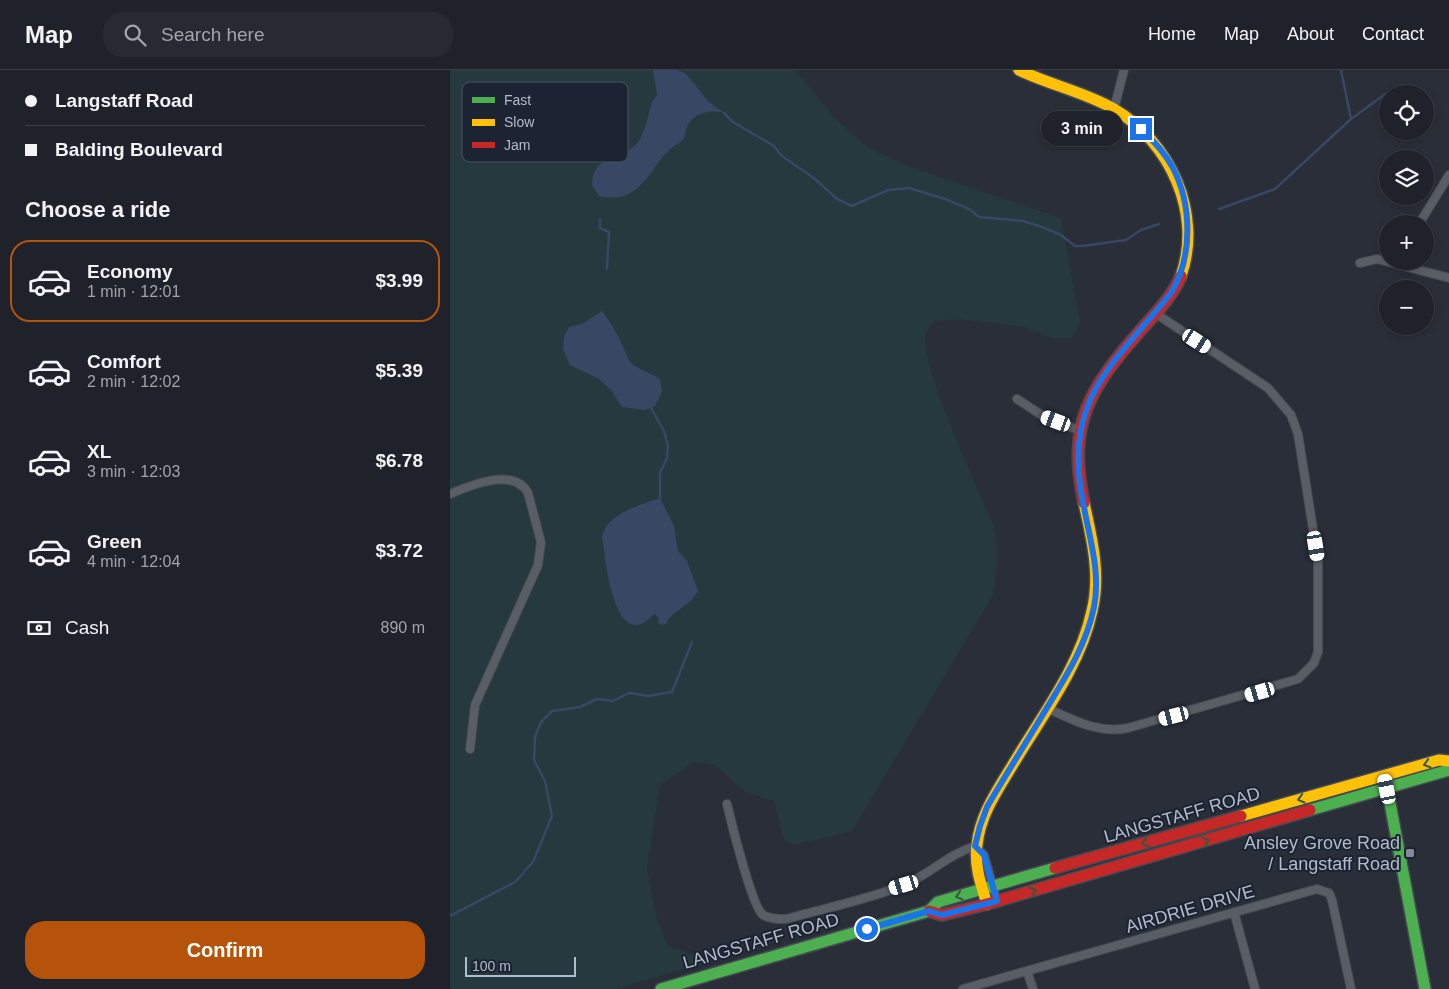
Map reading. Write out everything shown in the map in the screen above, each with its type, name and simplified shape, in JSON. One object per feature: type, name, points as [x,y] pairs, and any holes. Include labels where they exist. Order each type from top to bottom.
[{"type":"main road","points":[[992,902],[975,862],[975,846],[980,826],[987,807],[1082,646],[1094,604],[1094,552],[1082,501],[1078,468],[1079,430],[1093,395],[1110,364],[1155,313],[1179,281],[1185,260],[1188,234],[1184,202],[1173,168],[1163,152],[1141,129],[1114,109],[1019,70]]},
{"type":"main road","name":"LANGSTAFF ROAD","points":[[661,989],[929,911],[938,902],[1439,760],[1449,761]]},
{"type":"main road","name":"LANGSTAFF ROAD","points":[[929,911],[942,915],[992,902],[1449,770]]},
{"type":"main road","points":[[1385,776],[1425,989]]},
{"type":"street","points":[[1114,109],[1124,70]]},
{"type":"street","points":[[1425,215],[1449,175]]},
{"type":"street","points":[[1360,262],[1379,259]]},
{"type":"street","points":[[1425,270],[1449,278]]},
{"type":"street","points":[[1046,708],[1093,727],[1118,730],[1128,728],[1189,712],[1298,679],[1314,663],[1318,652],[1318,561],[1296,426],[1276,396],[1268,388],[1155,313]]},
{"type":"street","points":[[1017,399],[1046,418],[1079,430]]},
{"type":"street","points":[[450,494],[495,480],[516,481],[524,486],[528,493],[541,542],[538,565],[475,705],[470,749]]},
{"type":"street","points":[[727,804],[754,898],[763,915],[776,920],[786,919],[904,885],[938,866],[959,851],[975,846]]},
{"type":"street","name":"AIRDRIE DRIVE","points":[[963,989],[1317,889],[1325,890],[1332,900],[1351,989]]},
{"type":"street","points":[[1234,912],[1256,989]]},
{"type":"street","points":[[1027,971],[1032,989]]},
{"type":"green space","points":[[450,70],[795,70],[836,119],[867,147],[907,166],[1061,218],[1080,324],[1071,338],[1051,338],[1026,327],[958,319],[934,321],[926,334],[926,348],[940,397],[993,524],[997,560],[993,595],[852,831],[793,845],[784,839],[774,801],[745,792],[715,765],[694,762],[660,785],[647,868],[657,920],[668,946],[711,961],[615,989],[450,989]]},
{"type":"water","points":[[653,70],[678,70],[686,74],[708,101],[724,113],[708,112],[693,118],[686,128],[685,137],[668,151],[646,180],[631,193],[623,196],[599,196],[592,185],[594,174],[598,167],[603,162],[628,162],[628,150],[638,142],[643,134],[651,103],[657,95]]},
{"type":"water","points":[[602,311],[617,334],[630,362],[660,379],[662,392],[655,406],[645,410],[622,407],[611,390],[599,379],[570,365],[563,349],[564,336],[569,327],[584,323]]},
{"type":"water","points":[[660,498],[674,526],[678,551],[687,561],[698,591],[690,601],[672,615],[666,624],[661,625],[658,623],[659,619],[655,614],[642,624],[632,624],[623,617],[617,606],[608,575],[602,536],[610,521],[626,511]]},
{"type":"waterway","points":[[1341,70],[1351,119]]},
{"type":"waterway","points":[[1219,209],[1275,189],[1351,119],[1379,98]]},
{"type":"waterway","points":[[724,113],[733,122],[774,146],[782,156],[814,178],[837,199],[852,206],[888,190],[909,188],[945,199],[969,209],[979,217],[1023,221],[1045,228],[1061,235],[1075,246],[1126,240],[1141,230],[1159,224]]},
{"type":"waterway","points":[[600,219],[600,228],[609,232],[607,269]]},
{"type":"waterway","points":[[651,408],[664,431],[668,446],[667,458],[660,473],[660,498]]},
{"type":"waterway","points":[[450,916],[515,882],[533,862],[552,816],[545,781],[534,760],[535,737],[541,722],[552,711],[580,707],[597,699],[613,701],[629,693],[648,696],[672,692],[692,642]]},
{"type":"traffic: fast","points":[[1310,810],[1449,770]]},
{"type":"traffic: fast","points":[[1386,782],[1425,989]]},
{"type":"traffic: fast","points":[[661,989],[929,911],[938,902],[1055,868]]},
{"type":"traffic: slow","points":[[1019,70],[1103,103],[1134,123],[1151,140],[1166,160],[1177,181],[1184,204],[1188,228],[1187,252],[1181,276]]},
{"type":"traffic: slow","points":[[987,904],[976,860],[979,834],[985,813],[1069,672],[1079,652],[1092,611],[1095,598],[1096,570],[1084,503]]},
{"type":"traffic: slow","points":[[1241,816],[1439,760],[1449,761]]},
{"type":"traffic: jam","points":[[1084,503],[1079,475],[1078,451],[1086,409],[1107,371],[1163,305],[1181,276]]},
{"type":"traffic: jam","points":[[929,911],[942,915],[987,904],[1310,810]]},
{"type":"traffic: jam","points":[[1055,868],[1241,816]]},
{"type":"place","name":"Ansley Grove Road / Langstaff Road","points":[[1410,853]]},
{"type":"route","points":[[867,929],[929,911],[942,915],[997,901],[984,855],[975,846],[980,826],[987,807],[1072,666],[1084,640],[1094,604],[1096,571],[1094,552],[1079,481],[1079,430],[1090,401],[1110,364],[1171,293],[1179,281],[1185,260],[1188,234],[1181,189],[1173,168],[1163,152],[1141,129]]}]
